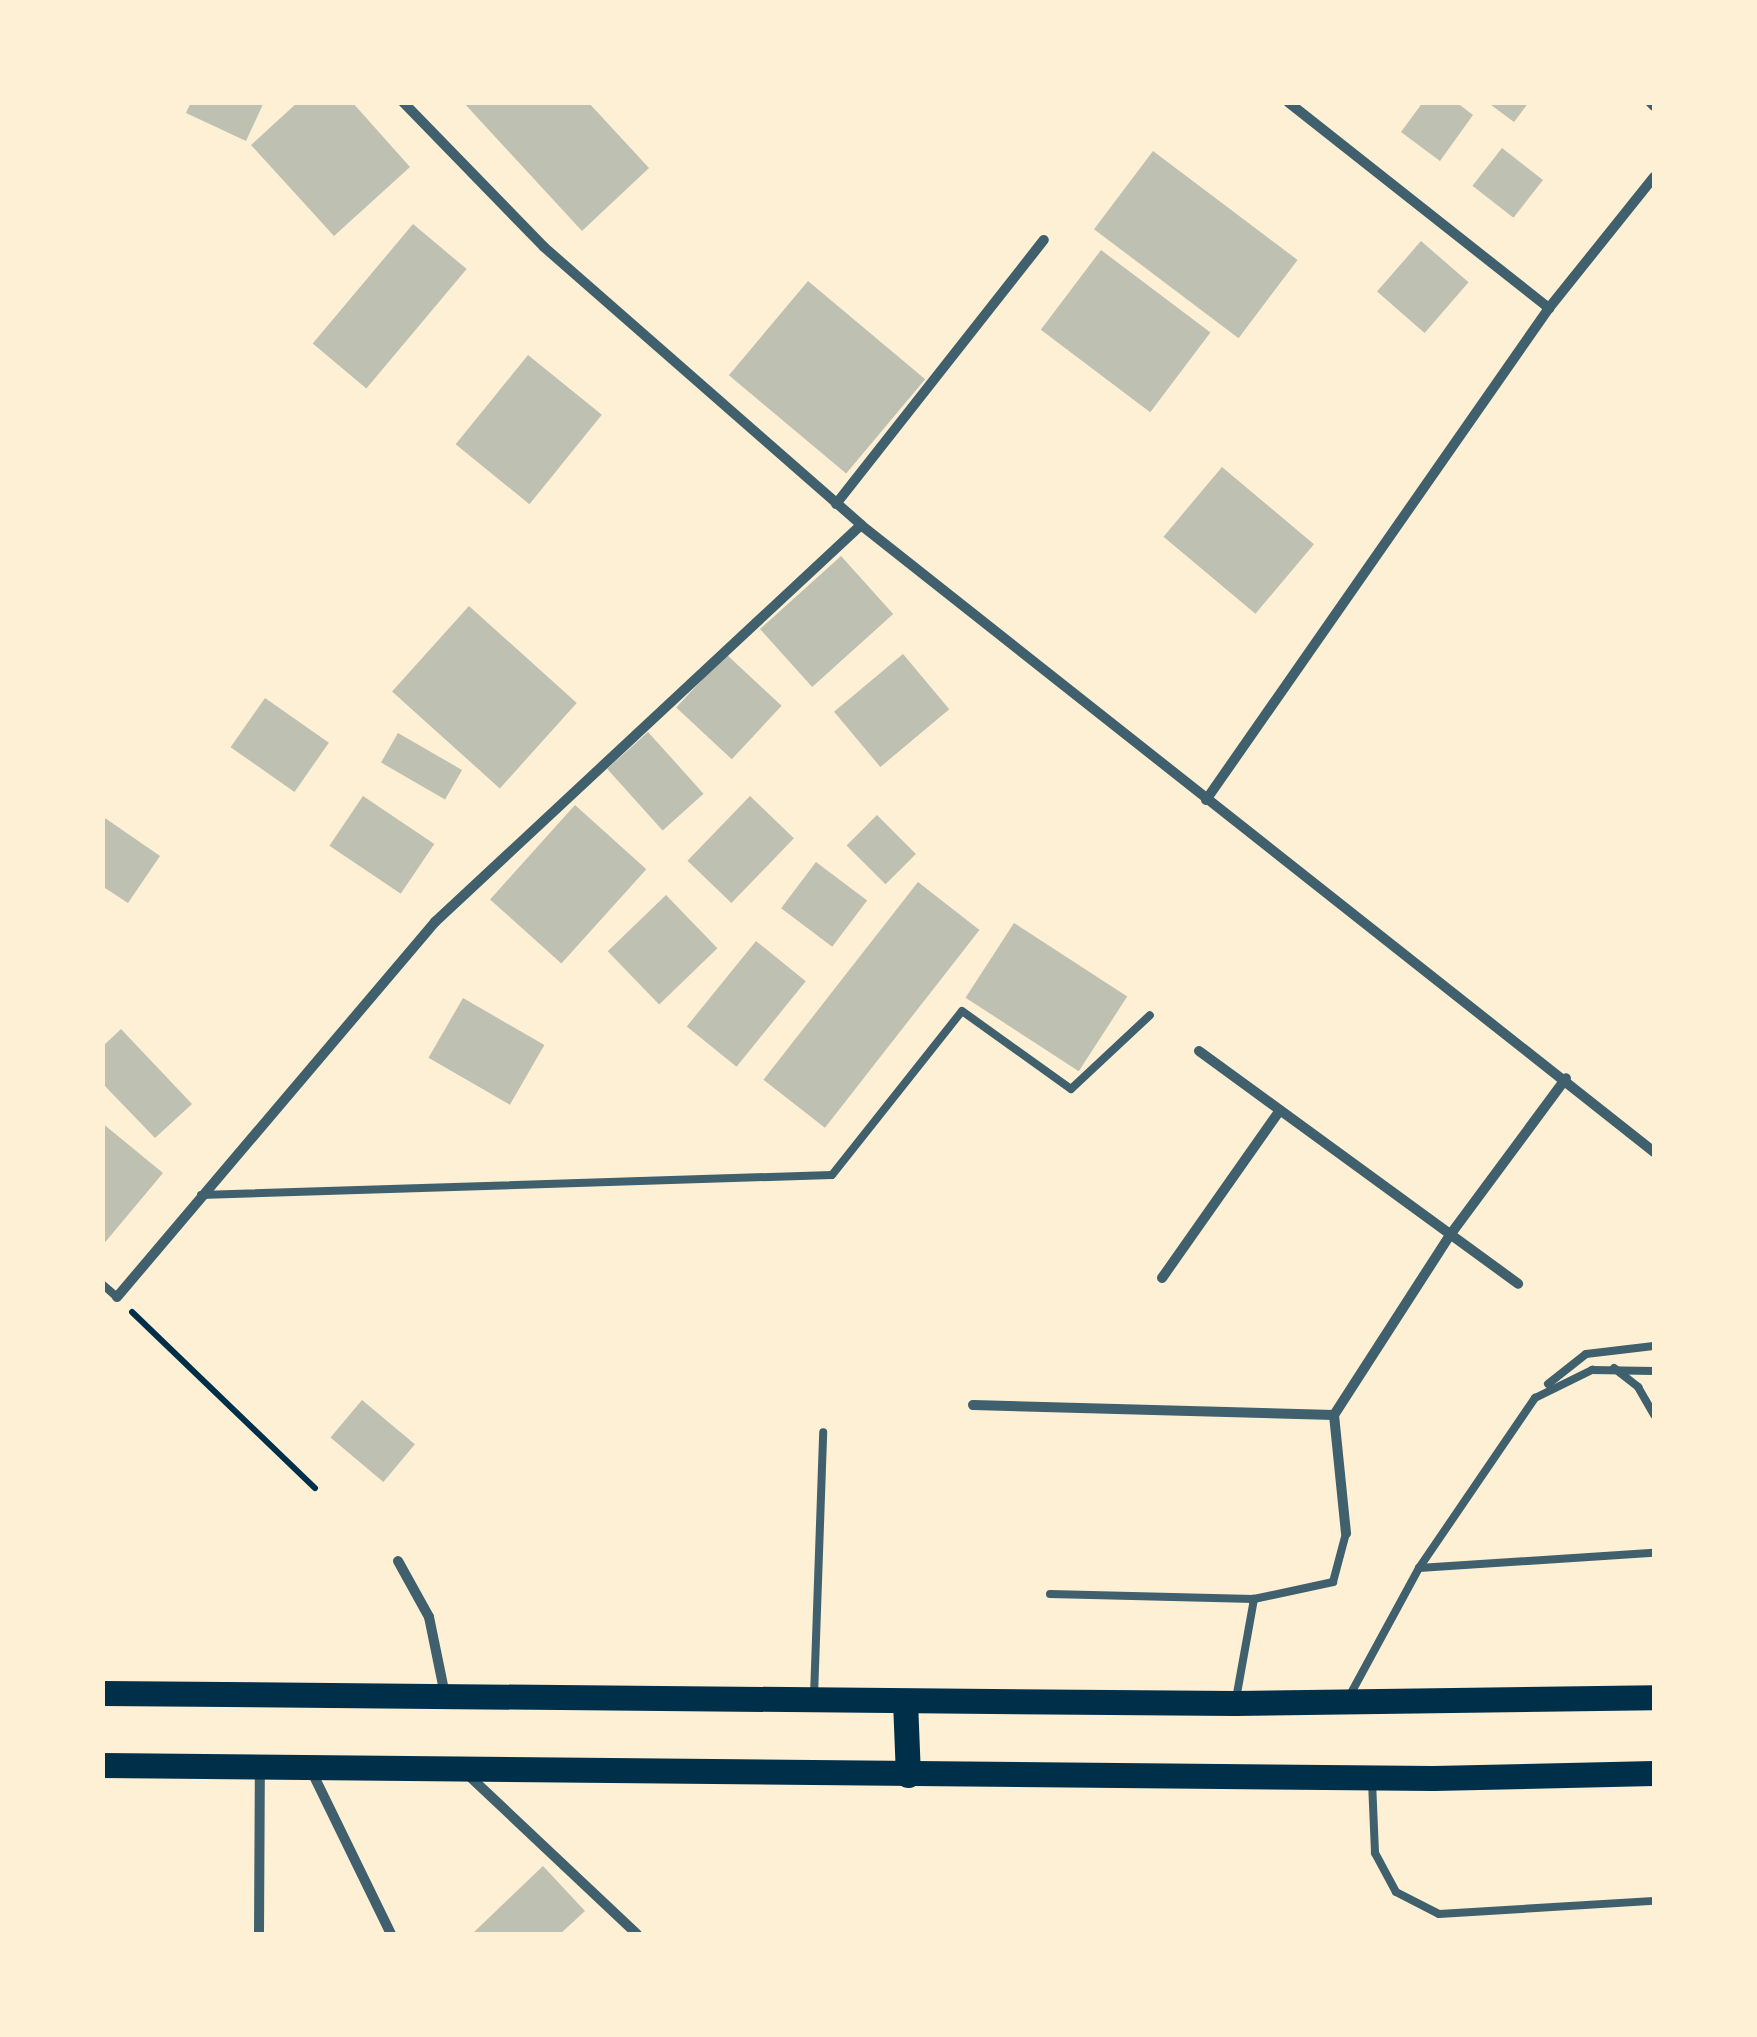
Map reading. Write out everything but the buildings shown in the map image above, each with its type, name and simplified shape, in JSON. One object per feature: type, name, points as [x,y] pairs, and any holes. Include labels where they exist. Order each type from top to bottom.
[{"type":"main road","points":[[102,1692],[1235,1703],[1654,1697]]},
{"type":"main road","points":[[905,1701],[908,1774]]},
{"type":"main road","points":[[102,1765],[1372,1778],[1654,1773]]},
{"type":"street","points":[[403,102],[544,246],[861,525],[1206,800],[1566,1078],[1654,1152]]},
{"type":"street","points":[[1288,102],[1549,308]]},
{"type":"street","points":[[1206,800],[1549,308],[1654,177]]},
{"type":"street","points":[[836,504],[1044,240]]},
{"type":"street","points":[[117,1297],[435,922],[861,525]]},
{"type":"street","points":[[1199,1051],[1518,1284]]},
{"type":"street","points":[[1346,1533],[1334,1415],[1450,1235],[1566,1078]]},
{"type":"street","points":[[1162,1278],[1280,1110]]},
{"type":"street","points":[[973,1405],[1334,1415]]},
{"type":"street","points":[[398,1561],[429,1616],[445,1697]]},
{"type":"street","points":[[259,1934],[260,1767]]},
{"type":"street","points":[[310,1768],[391,1934]]},
{"type":"street","points":[[462,1769],[636,1934]]},
{"type":"lane","points":[[202,1195],[832,1176],[962,1011],[1071,1090],[1150,1015]]},
{"type":"lane","points":[[102,1284],[117,1297]]},
{"type":"lane","points":[[1345,1703],[1419,1568],[1535,1398],[1565,1365],[1586,1354],[1654,1346]]},
{"type":"lane","points":[[1535,1398],[1570,1377],[1614,1368],[1654,1371]]},
{"type":"lane","points":[[1614,1368],[1638,1388],[1654,1415]]},
{"type":"lane","points":[[814,1701],[822,1432]]},
{"type":"lane","points":[[1050,1594],[1254,1599],[1333,1582],[1346,1533]]},
{"type":"lane","points":[[1419,1568],[1654,1553]]},
{"type":"lane","points":[[1235,1703],[1254,1599]]},
{"type":"lane","points":[[1372,1778],[1375,1852],[1396,1892],[1439,1914],[1654,1901]]},
{"type":"path","points":[[117,1297],[315,1488]]}]
